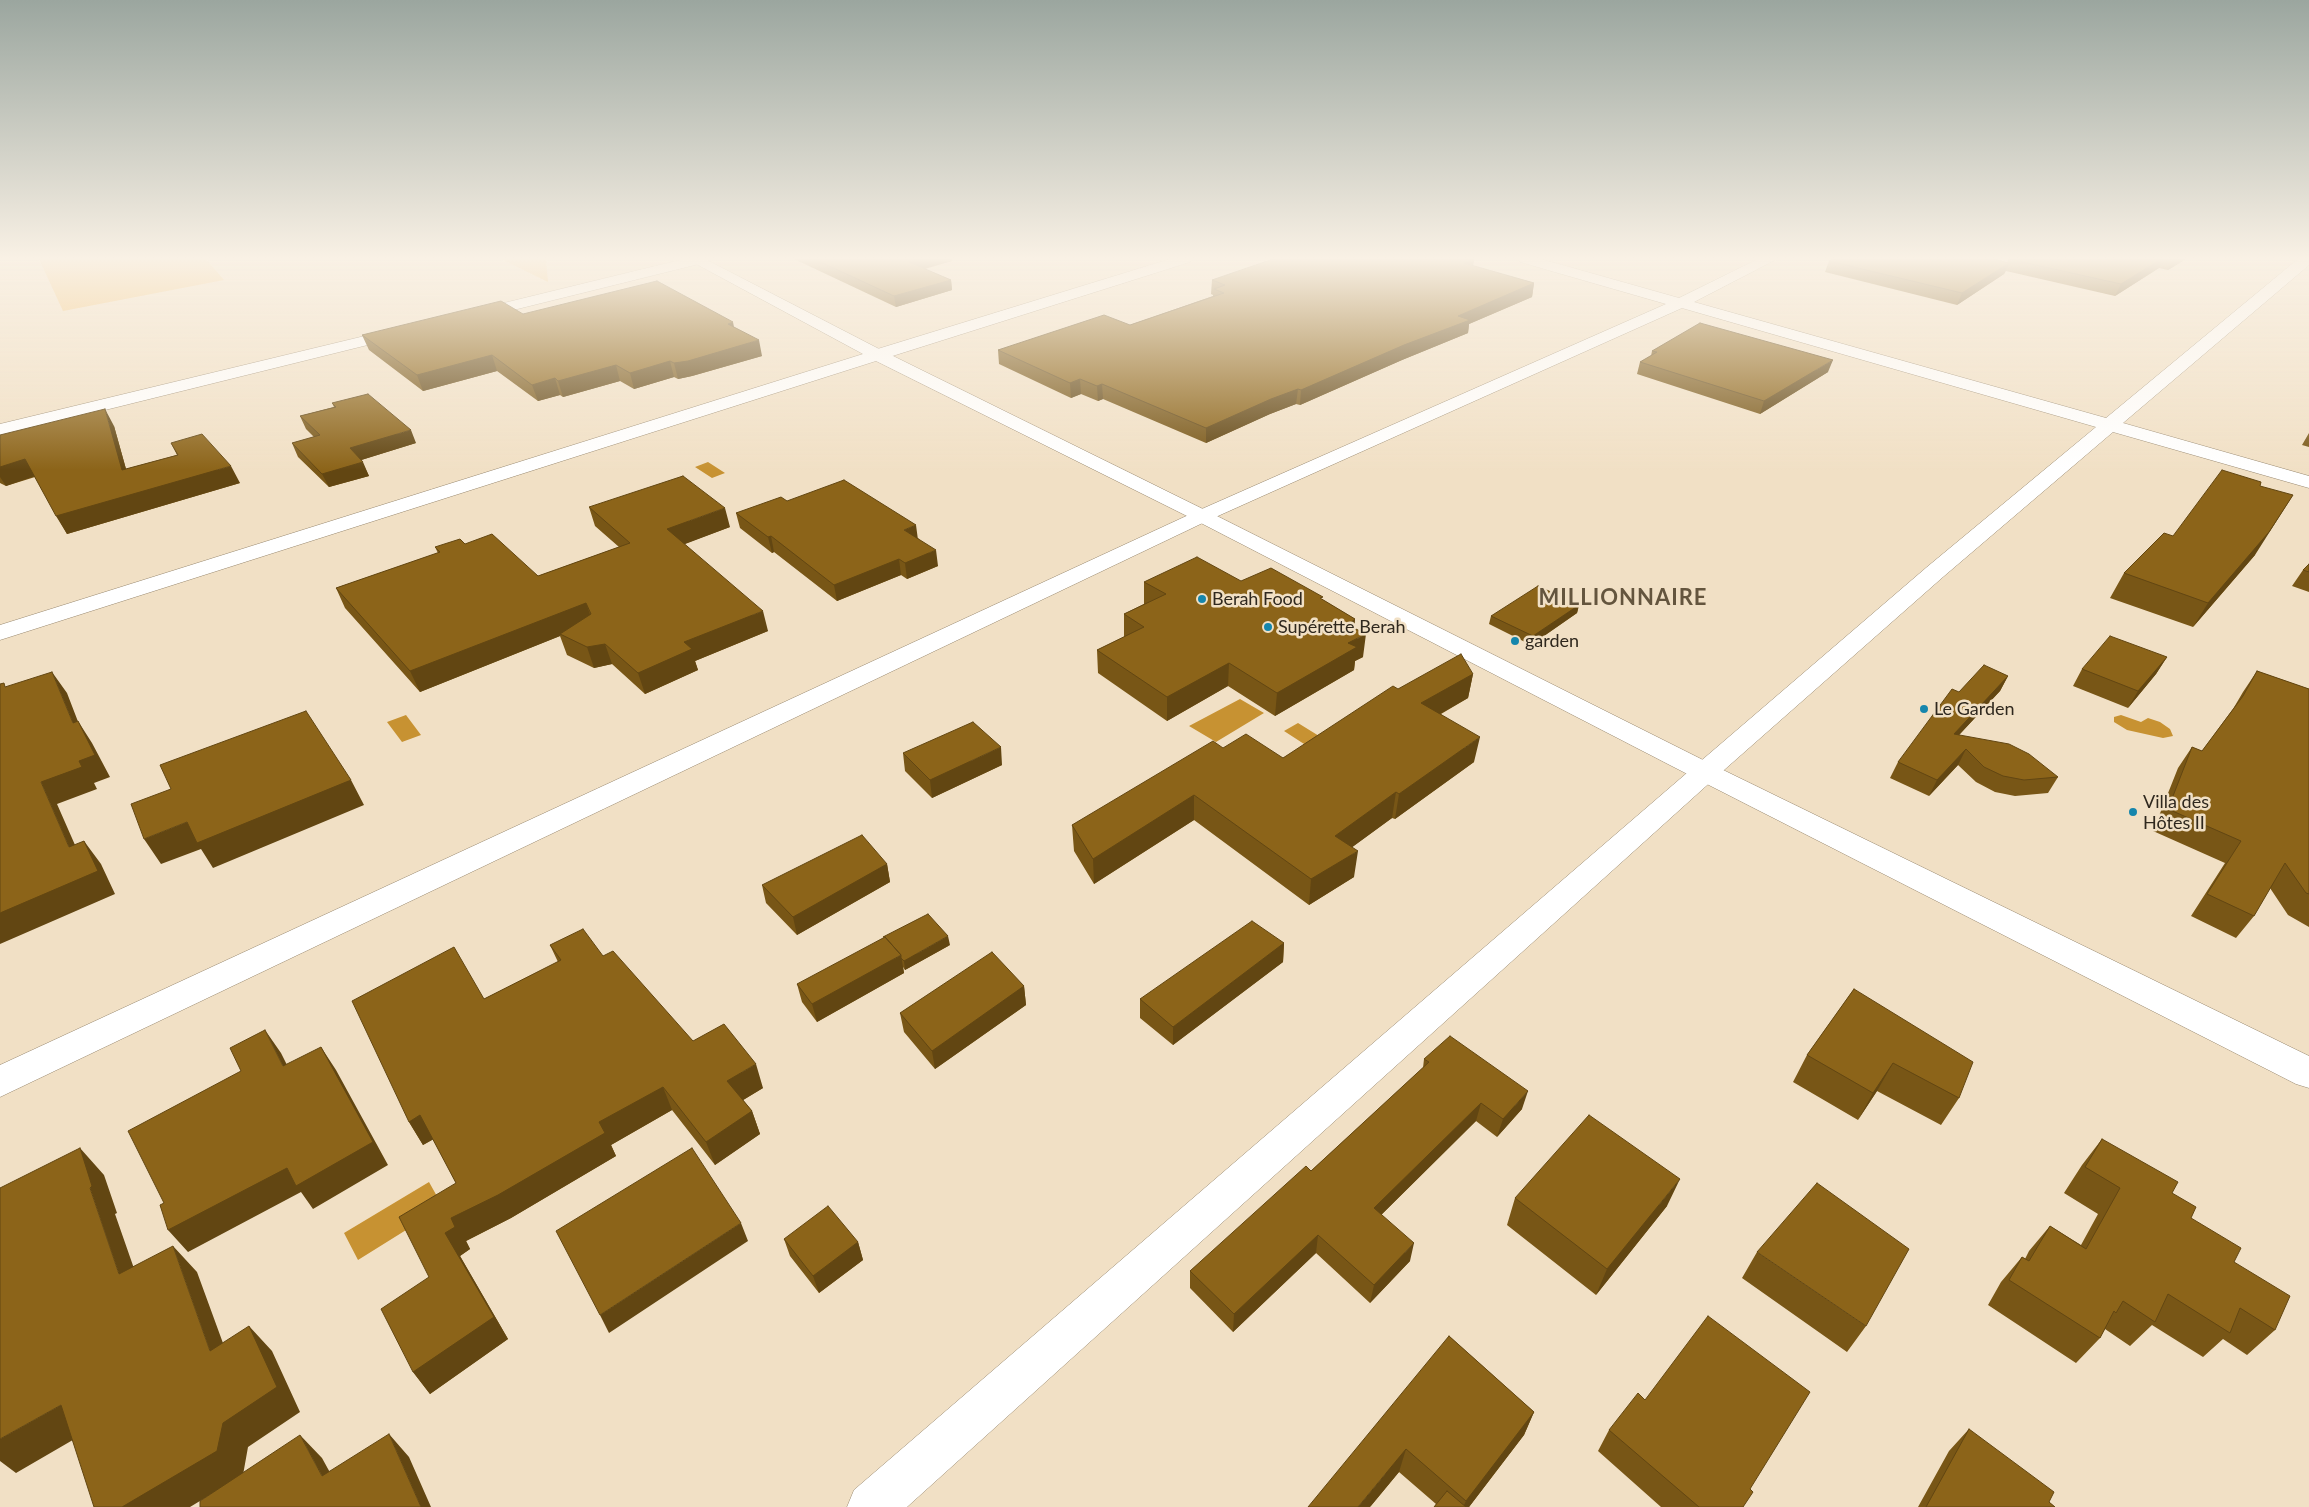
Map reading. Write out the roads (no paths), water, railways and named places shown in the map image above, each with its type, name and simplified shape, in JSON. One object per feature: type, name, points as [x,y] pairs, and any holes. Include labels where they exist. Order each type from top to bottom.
[{"type":"street","points":[[0,430],[412,329]]},
{"type":"street","points":[[828,329],[1202,516],[1705,772],[2309,1073]]},
{"type":"street","points":[[0,633],[959,329]]},
{"type":"street","points":[[0,1082],[1202,516],[1622,329]]},
{"type":"street","points":[[1768,329],[2309,482]]},
{"type":"street","points":[[872,1507],[1705,772],[1935,572],[2224,329]]},
{"type":"place","name":"Berah Food","points":[[1202,599]]},
{"type":"place","name":"Supérette Berah","points":[[1268,627]]},
{"type":"place","name":"garden","points":[[1515,641]]},
{"type":"place","name":"Le Garden","points":[[1924,709]]},
{"type":"place","name":"Villa des Hôtes II","points":[[2133,812]]},
{"type":"district","name":"MILLIONNAIRE","points":[[1623,598]]}]
